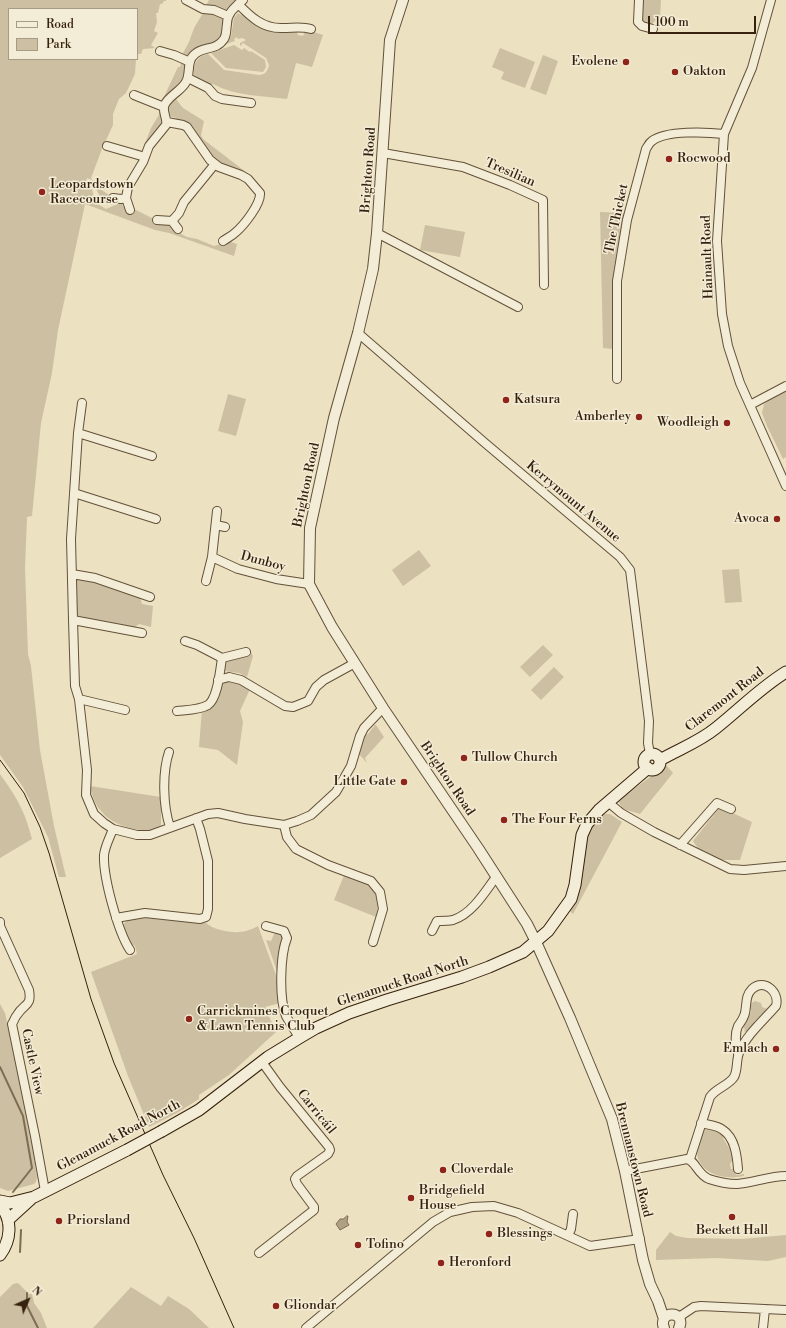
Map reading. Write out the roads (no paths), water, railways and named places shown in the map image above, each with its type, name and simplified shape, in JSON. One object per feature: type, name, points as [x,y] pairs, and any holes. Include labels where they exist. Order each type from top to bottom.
[{"type":"main road","name":"Claremont Road","points":[[608,802],[648,768],[655,769],[659,765],[655,757],[694,744],[716,729],[751,697],[774,679],[786,672]]},
{"type":"main road","points":[[536,942],[548,932],[571,899],[575,885],[582,835],[588,824],[608,802]]},
{"type":"main road","name":"Glenamuck Road North","points":[[0,1201],[10,1203],[34,1197],[127,1150],[204,1106],[262,1062],[299,1038],[349,1013],[462,978],[523,952],[536,942]]},
{"type":"main road","name":"Glenamuck Road North","points":[[8,1220],[34,1197]]},
{"type":"main road","points":[[0,1205],[8,1220],[9,1234],[7,1243],[0,1255]]},
{"type":"street","points":[[186,0],[203,9],[214,10],[228,16]]},
{"type":"street","name":"Brighton Road","points":[[403,0],[390,40],[383,153],[373,269],[358,333],[334,418],[310,528],[309,584],[332,627],[383,708],[470,836],[527,924],[536,942]]},
{"type":"street","points":[[639,0],[638,22],[642,26],[653,28]]},
{"type":"street","name":"Hainault Road","points":[[770,0],[752,68],[724,134],[717,241],[719,286],[728,346],[735,370],[786,486]]},
{"type":"street","points":[[130,210],[126,198],[128,187],[145,157],[149,146],[167,122],[164,107],[168,100],[180,89],[188,78],[190,62],[195,54],[199,51],[216,47],[225,38],[228,16],[241,2],[255,20],[264,25],[282,28],[297,26],[311,29]]},
{"type":"street","points":[[160,51],[190,62]]},
{"type":"street","points":[[188,78],[208,88],[216,96],[222,99],[251,103]]},
{"type":"street","points":[[134,95],[164,107]]},
{"type":"street","points":[[167,122],[187,127],[204,153],[215,164],[226,170],[242,175],[248,179],[260,193],[260,200],[256,207],[238,231],[223,241]]},
{"type":"street","name":"The Thicket","points":[[617,379],[617,281],[627,220],[646,148],[650,142],[656,138],[665,136],[693,132],[724,134]]},
{"type":"street","points":[[107,146],[145,157]]},
{"type":"street","name":"Tresilian","points":[[383,153],[463,167],[510,185],[543,200],[544,286]]},
{"type":"street","points":[[172,221],[179,213],[184,202],[215,164]]},
{"type":"street","points":[[113,198],[126,198]]},
{"type":"street","points":[[157,220],[172,221],[178,229]]},
{"type":"street","points":[[377,233],[518,307]]},
{"type":"street","name":"Kerrymount Avenue","points":[[358,333],[485,443],[620,556],[630,570],[650,721],[648,743],[655,757]]},
{"type":"street","points":[[750,405],[786,386]]},
{"type":"street","points":[[82,403],[78,433],[71,539],[73,620],[75,686],[79,699],[87,770],[86,795],[94,814],[113,829],[137,835],[150,835],[208,814],[218,813],[284,825],[311,815],[336,792],[351,766],[364,728],[383,708]]},
{"type":"street","points":[[78,433],[152,456]]},
{"type":"street","points":[[74,493],[156,519]]},
{"type":"street","points":[[206,581],[212,557],[218,511]]},
{"type":"street","points":[[216,525],[225,527]]},
{"type":"street","name":"Dunboy","points":[[212,557],[238,569],[276,579],[309,584]]},
{"type":"street","points":[[72,574],[95,578],[150,597]]},
{"type":"street","points":[[73,620],[142,633]]},
{"type":"street","points":[[185,641],[197,645],[222,658],[246,652]]},
{"type":"street","points":[[178,711],[207,706],[214,699],[222,658]]},
{"type":"street","points":[[218,680],[229,677],[241,680],[285,706],[293,707],[308,701],[316,687],[324,680],[355,663]]},
{"type":"street","points":[[79,699],[125,710]]},
{"type":"street","points":[[169,752],[166,763],[164,798],[166,816],[170,827]]},
{"type":"street","points":[[608,802],[621,813],[680,845],[730,869],[744,870],[786,866]]},
{"type":"street","points":[[680,845],[717,803],[731,809]]},
{"type":"street","points":[[116,918],[144,913],[200,918],[206,917],[208,909],[208,861],[196,818]]},
{"type":"street","points":[[284,825],[287,837],[296,849],[328,865],[371,881],[380,892],[383,909],[374,942]]},
{"type":"street","points":[[113,829],[104,854],[108,888],[122,935],[130,950]]},
{"type":"street","points":[[432,931],[437,921],[452,920],[464,915],[481,897],[496,877]]},
{"type":"street","name":"Castle View","points":[[0,922],[0,926],[29,990],[31,998],[17,1014],[12,1024],[46,1191]]},
{"type":"street","points":[[266,926],[284,931],[286,938],[283,953],[282,996],[286,1014],[299,1038]]},
{"type":"street","name":"Brennanstown Road","points":[[536,942],[607,1104],[625,1171],[640,1239],[643,1260],[650,1284],[669,1320]]},
{"type":"street","points":[[690,1159],[710,1097],[715,1091],[727,1084],[733,1078],[738,1064],[736,1031],[746,1012],[748,995],[753,988],[757,986],[767,986],[775,992],[777,1001],[776,1006],[748,1037],[738,1054]]},
{"type":"street","name":"Carricáil","points":[[259,1253],[314,1210],[314,1207],[295,1179],[328,1154],[330,1150],[262,1062]]},
{"type":"street","points":[[701,1123],[724,1130],[728,1135],[735,1151],[738,1169]]},
{"type":"street","points":[[625,1171],[690,1159]]},
{"type":"street","points":[[690,1159],[704,1176],[712,1180],[738,1184],[786,1176]]},
{"type":"street","points":[[306,1328],[433,1222],[450,1212],[472,1207],[494,1206],[518,1213],[590,1246],[640,1239]]},
{"type":"street","points":[[568,1236],[571,1229],[573,1214]]},
{"type":"street","points":[[669,1320],[694,1307],[701,1306],[786,1310]]},
{"type":"street","points":[[763,1328],[765,1309]]},
{"type":"street","points":[[669,1320],[681,1323],[679,1328]]},
{"type":"waterway","points":[[0,1067],[23,1116],[32,1168],[13,1192]]},
{"type":"waterway","points":[[20,1252],[21,1230]]},
{"type":"waterway","points":[[27,1293],[27,1306],[38,1328]]},
{"type":"tram line","points":[[0,760],[24,793],[40,827],[49,853],[91,999],[114,1063],[163,1175],[194,1238],[234,1328]]},
{"type":"place","name":"Evolene","points":[[626,62]]},
{"type":"place","name":"Oakton","points":[[675,72]]},
{"type":"place","name":"Rocwood","points":[[669,159]]},
{"type":"place","name":"Leopardstown Racecourse","points":[[42,192]]},
{"type":"place","name":"Katsura","points":[[506,400]]},
{"type":"place","name":"Amberley","points":[[639,417]]},
{"type":"place","name":"Woodleigh","points":[[727,423]]},
{"type":"place","name":"Avoca","points":[[777,519]]},
{"type":"place","name":"Tullow Church","points":[[464,758]]},
{"type":"place","name":"Little Gate","points":[[404,782]]},
{"type":"place","name":"The Four Ferns","points":[[504,820]]},
{"type":"place","name":"Carrickmines Croquet & Lawn Tennis Club","points":[[189,1019]]},
{"type":"place","name":"Emlach","points":[[776,1049]]},
{"type":"place","name":"Cloverdale","points":[[443,1170]]},
{"type":"place","name":"Bridgefield House","points":[[411,1198]]},
{"type":"place","name":"Beckett Hall","points":[[732,1217]]},
{"type":"place","name":"Priorsland","points":[[59,1221]]},
{"type":"place","name":"Blessings","points":[[489,1234]]},
{"type":"place","name":"Tofino","points":[[358,1245]]},
{"type":"place","name":"Heronford","points":[[441,1263]]},
{"type":"place","name":"Gliondar","points":[[276,1306]]}]
